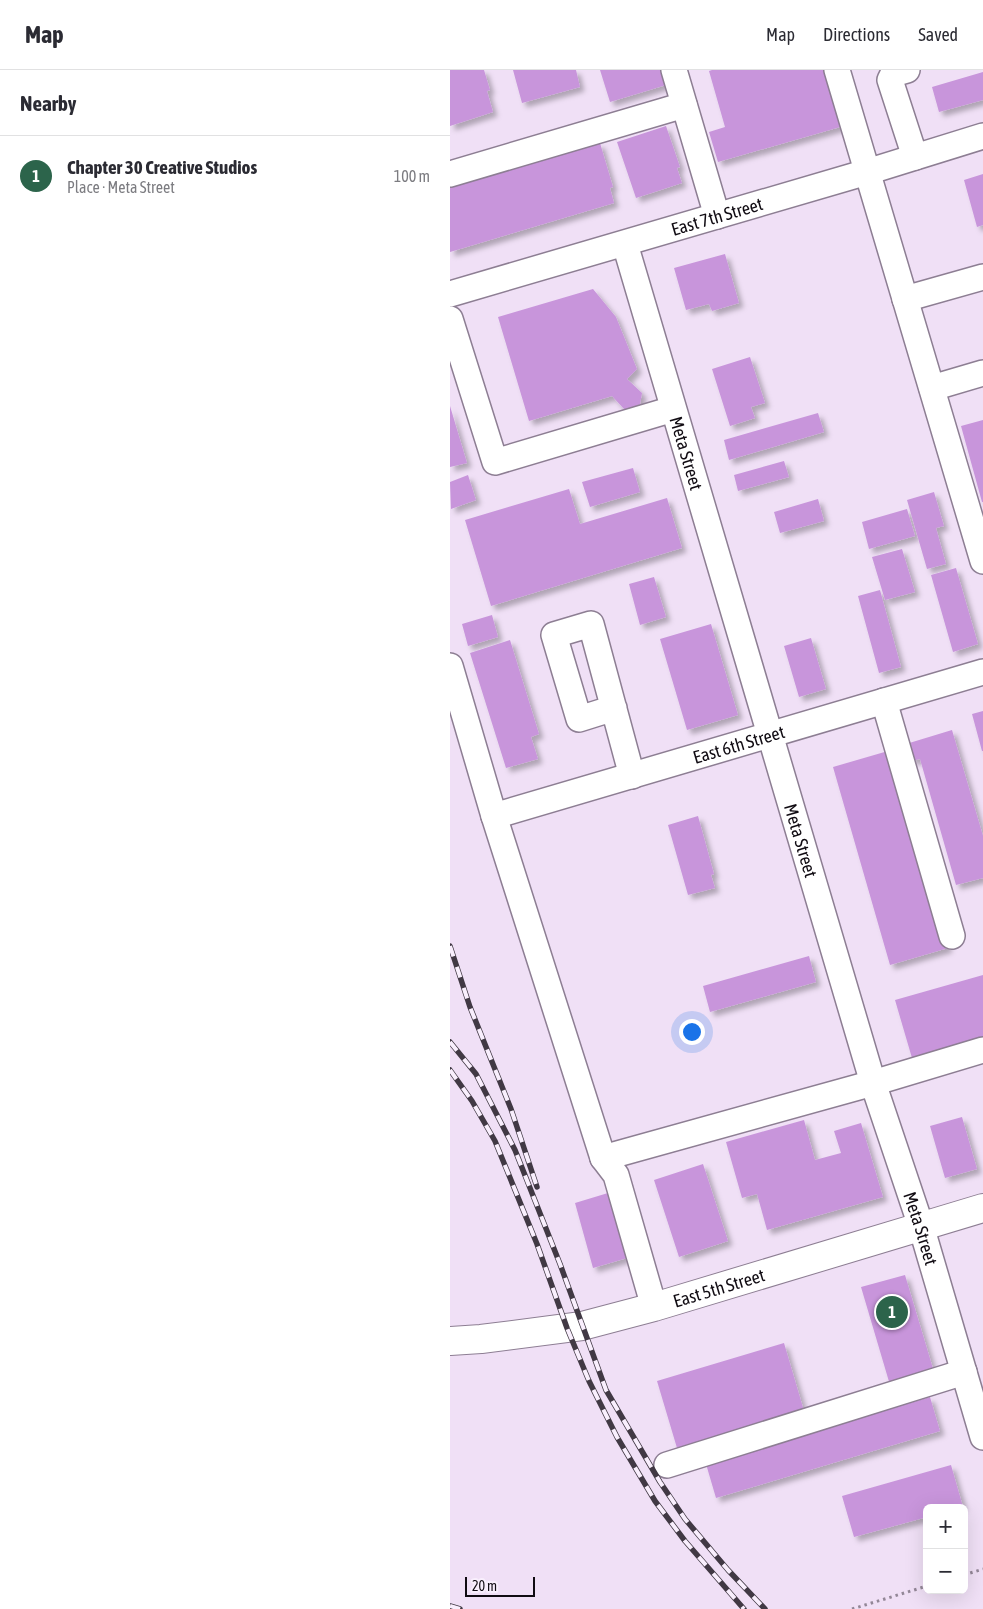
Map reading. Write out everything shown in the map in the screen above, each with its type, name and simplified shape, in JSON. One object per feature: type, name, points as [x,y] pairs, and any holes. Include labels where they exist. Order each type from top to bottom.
[{"type":"main road","name":"East 5th Street","points":[[450,1341],[567,1328],[654,1307],[983,1208]]},
{"type":"street","points":[[674,70],[717,216]]},
{"type":"street","points":[[837,70],[983,561]]},
{"type":"street","points":[[907,70],[892,74],[890,80],[916,157]]},
{"type":"street","points":[[450,174],[684,105]]},
{"type":"street","name":"East 7th Street","points":[[450,294],[625,244],[983,136]]},
{"type":"street","name":"Meta Street","points":[[625,244],[872,1083],[921,1226],[983,1437]]},
{"type":"street","points":[[905,299],[983,277]]},
{"type":"street","points":[[450,319],[496,462],[673,408]]},
{"type":"street","points":[[932,388],[983,373]]},
{"type":"street","points":[[450,666],[494,816],[603,1158],[616,1175],[654,1307]]},
{"type":"street","name":"East 6th Street","points":[[494,816],[983,672]]},
{"type":"street","points":[[884,701],[952,936]]},
{"type":"street","points":[[614,708],[632,776]]},
{"type":"street","points":[[603,1158],[983,1050]]},
{"type":"street","points":[[667,1466],[964,1372]]},
{"type":"path","points":[[968,1574],[983,1569]]},
{"type":"path","points":[[852,1609],[923,1587]]},
{"type":"building","points":[[450,70],[484,70],[490,90],[487,91],[493,112],[450,126]]},
{"type":"building","points":[[513,70],[576,70],[580,87],[522,103]]},
{"type":"building","points":[[600,70],[661,70],[666,85],[610,102]]},
{"type":"building","points":[[831,70],[847,125],[718,162],[709,132],[725,127],[709,71]]},
{"type":"building","points":[[983,72],[983,100],[939,112],[932,87]]},
{"type":"building","points":[[666,126],[680,167],[677,168],[682,183],[636,198],[617,142]]},
{"type":"building","points":[[600,143],[613,187],[610,188],[614,203],[450,252],[450,187]]},
{"type":"building","points":[[983,174],[983,225],[977,227],[964,180]]},
{"type":"building","points":[[725,254],[739,303],[712,311],[709,304],[686,310],[674,268]]},
{"type":"building","points":[[593,289],[616,317],[637,369],[627,379],[642,393],[640,404],[625,410],[612,396],[529,421],[498,317]]},
{"type":"building","points":[[750,357],[765,403],[751,407],[755,418],[730,426],[712,369]]},
{"type":"building","points":[[450,406],[467,463],[450,467]]},
{"type":"building","points":[[818,413],[824,432],[729,460],[724,440]]},
{"type":"building","points":[[983,420],[983,502],[982,502],[961,426]]},
{"type":"building","points":[[784,461],[789,477],[738,491],[734,475]]},
{"type":"building","points":[[633,468],[640,492],[590,507],[582,482]]},
{"type":"building","points":[[468,475],[476,500],[451,509],[450,482]]},
{"type":"building","points":[[569,489],[580,524],[667,498],[682,548],[491,606],[465,520]]},
{"type":"building","points":[[934,492],[944,526],[936,528],[946,564],[927,569],[907,500]]},
{"type":"building","points":[[818,499],[824,521],[780,533],[774,512]]},
{"type":"building","points":[[907,509],[915,536],[869,549],[862,522]]},
{"type":"building","points":[[902,549],[915,592],[885,600],[872,557]]},
{"type":"building","points":[[956,568],[978,644],[953,652],[931,575]]},
{"type":"building","points":[[654,577],[666,617],[640,625],[629,584]]},
{"type":"building","points":[[880,590],[901,667],[879,673],[858,596]]},
{"type":"building","points":[[492,615],[498,637],[468,646],[462,624]]},
{"type":"building","points":[[711,624],[738,715],[687,730],[660,639]]},
{"type":"building","points":[[811,638],[826,689],[799,697],[784,646]]},
{"type":"building","points":[[510,640],[539,734],[531,737],[538,759],[506,768],[470,653]]},
{"type":"building","points":[[983,711],[983,751],[982,751],[972,714]]},
{"type":"building","points":[[952,730],[983,836],[983,878],[956,885],[920,759],[911,761],[906,744]]},
{"type":"building","points":[[888,751],[896,771],[948,948],[890,965],[833,767]]},
{"type":"building","points":[[698,816],[714,874],[711,875],[715,888],[688,895],[668,825]]},
{"type":"building","points":[[809,956],[816,982],[710,1012],[703,986]]},
{"type":"building","points":[[983,975],[983,1037],[912,1058],[895,1000]]},
{"type":"building","points":[[962,1117],[977,1169],[945,1178],[930,1126]]},
{"type":"building","points":[[804,1120],[815,1160],[841,1153],[834,1131],[861,1123],[883,1197],[767,1230],[757,1194],[742,1198],[726,1142]]},
{"type":"building","points":[[703,1164],[728,1241],[679,1257],[654,1180]]},
{"type":"building","points":[[608,1193],[627,1258],[593,1268],[575,1203]]},
{"type":"building","points":[[905,1275],[934,1372],[890,1385],[861,1287]]},
{"type":"building","points":[[784,1343],[804,1411],[677,1448],[657,1381]]},
{"type":"building","points":[[930,1397],[940,1431],[716,1498],[706,1464]]},
{"type":"building","points":[[951,1465],[962,1504],[923,1504],[923,1518],[854,1537],[842,1496]]},
{"type":"railway","points":[[450,946],[470,1007],[511,1109],[537,1187]]},
{"type":"railway","points":[[450,1042],[476,1074],[515,1150],[560,1264],[606,1390],[660,1482],[685,1519],[728,1570],[765,1609]]},
{"type":"railway","points":[[450,1070],[472,1101],[495,1141],[537,1244],[567,1328],[589,1381],[617,1437],[655,1501],[685,1541],[744,1609]]},
{"type":"railway","points":[[450,1606],[460,1609]]},
{"type":"place","name":"Chapter 30 Creative Studios","points":[[892,1312]]}]
